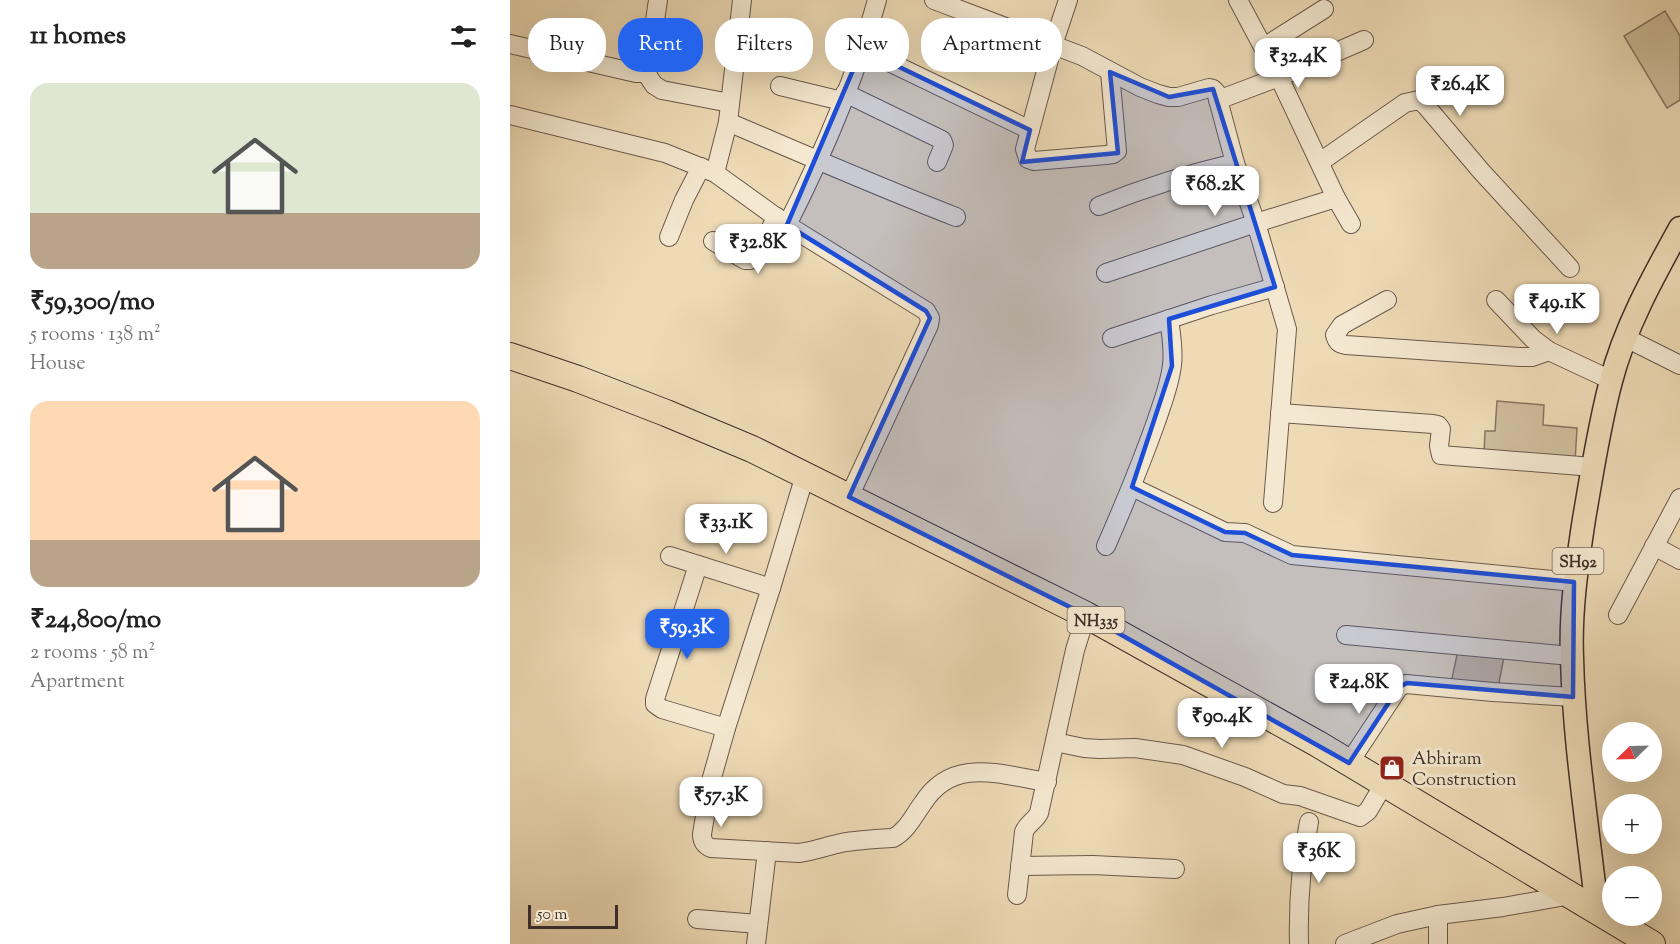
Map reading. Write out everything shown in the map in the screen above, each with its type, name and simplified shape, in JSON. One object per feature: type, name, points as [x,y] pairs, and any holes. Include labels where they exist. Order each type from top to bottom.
[{"type":"highway","name":"NH335","points":[[510,356],[578,379],[693,424],[805,475],[1086,615],[1308,739],[1652,944]]},
{"type":"main road","name":"SH92","points":[[1597,911],[1573,697],[1571,656],[1574,582],[1593,467],[1611,380],[1649,284],[1680,228]]},
{"type":"street","points":[[658,0],[654,37],[646,73],[654,85],[662,90],[730,103]]},
{"type":"street","points":[[669,237],[684,200],[708,170],[728,122],[742,0]]},
{"type":"street","points":[[871,18],[877,0]]},
{"type":"street","points":[[934,0],[982,18]]},
{"type":"street","points":[[1062,18],[1068,0]]},
{"type":"street","points":[[1238,0],[1264,47],[1336,198],[1351,224]]},
{"type":"street","points":[[1264,47],[1324,9]]},
{"type":"street","points":[[1218,100],[1279,77],[1364,40]]},
{"type":"street","points":[[510,44],[636,73],[646,73]]},
{"type":"street","points":[[1062,48],[1082,56],[1140,87],[1169,97],[1213,89],[1287,329],[1273,503]]},
{"type":"street","points":[[713,241],[745,260],[754,258],[782,221],[818,160],[853,72]]},
{"type":"street","points":[[909,72],[1030,130]]},
{"type":"street","points":[[1046,72],[1025,149],[1028,159],[1034,161],[1113,154],[1117,151],[1110,72]]},
{"type":"street","points":[[780,86],[844,97],[942,140],[944,145],[937,162]]},
{"type":"street","points":[[1320,162],[1405,103],[1419,100],[1570,268]]},
{"type":"street","points":[[510,116],[665,153],[708,170],[782,221],[926,311],[930,318],[930,325],[849,497]]},
{"type":"street","points":[[728,122],[893,193],[956,217]]},
{"type":"street","points":[[1099,206],[1152,185],[1197,171],[1235,163]]},
{"type":"street","points":[[1106,273],[1336,198]]},
{"type":"street","points":[[1112,338],[1275,287]]},
{"type":"street","points":[[1387,300],[1341,325],[1335,335],[1339,344],[1520,357],[1532,357],[1549,351]]},
{"type":"street","points":[[1496,300],[1533,339],[1549,351],[1611,380]]},
{"type":"street","points":[[1106,546],[1132,487],[1159,412],[1172,366],[1172,338],[1168,319]]},
{"type":"street","points":[[1626,338],[1680,365]]},
{"type":"street","points":[[1280,413],[1433,424],[1438,425],[1441,429],[1439,446],[1441,455],[1593,467]]},
{"type":"street","points":[[805,475],[711,781],[702,834],[705,845],[711,848],[799,853],[844,842],[893,838],[900,835],[906,828],[935,786],[964,772],[977,771],[1047,782]]},
{"type":"street","points":[[1132,487],[1225,532],[1245,533],[1292,555],[1574,582]]},
{"type":"street","points":[[1618,615],[1680,498]]},
{"type":"street","points":[[1654,546],[1680,560]]},
{"type":"street","points":[[670,556],[771,588]]},
{"type":"street","points":[[698,565],[655,704],[662,709],[726,728]]},
{"type":"street","points":[[1017,895],[1024,832],[1039,813],[1075,650],[1086,615]]},
{"type":"street","points":[[1346,635],[1571,656]]},
{"type":"street","points":[[1349,763],[1399,687],[1407,684],[1573,697]]},
{"type":"street","points":[[1055,742],[1084,748],[1135,748],[1183,755],[1245,777],[1283,794],[1300,796],[1360,817],[1368,811],[1384,784]]},
{"type":"street","points":[[1299,944],[1300,893],[1309,822]]},
{"type":"street","points":[[756,944],[767,850]]},
{"type":"street","points":[[1020,866],[1093,865],[1175,869]]},
{"type":"street","points":[[1345,944],[1397,924],[1438,915],[1571,895]]},
{"type":"street","points":[[1438,915],[1438,944]]},
{"type":"street","points":[[697,919],[758,924]]},
{"type":"highlighted area","points":[[862,49],[1030,130],[1022,162],[1118,153],[1110,72],[1169,97],[1213,89],[1275,287],[1169,319],[1172,366],[1132,487],[1225,532],[1245,533],[1292,555],[1574,582],[1573,697],[1407,683],[1399,687],[1349,763],[1086,615],[849,497],[930,318],[926,311],[787,225]]},
{"type":"shaded area","points":[[1665,11],[1680,36],[1680,100],[1667,108],[1624,36]]},
{"type":"shaded area","points":[[1497,401],[1544,405],[1543,425],[1577,428],[1575,462],[1484,454],[1485,431],[1495,431]]},
{"type":"shaded area","points":[[1458,650],[1504,657],[1497,693],[1450,688]]},
{"type":"place","name":"Abhiram Construction","points":[[1392,768]]}]
